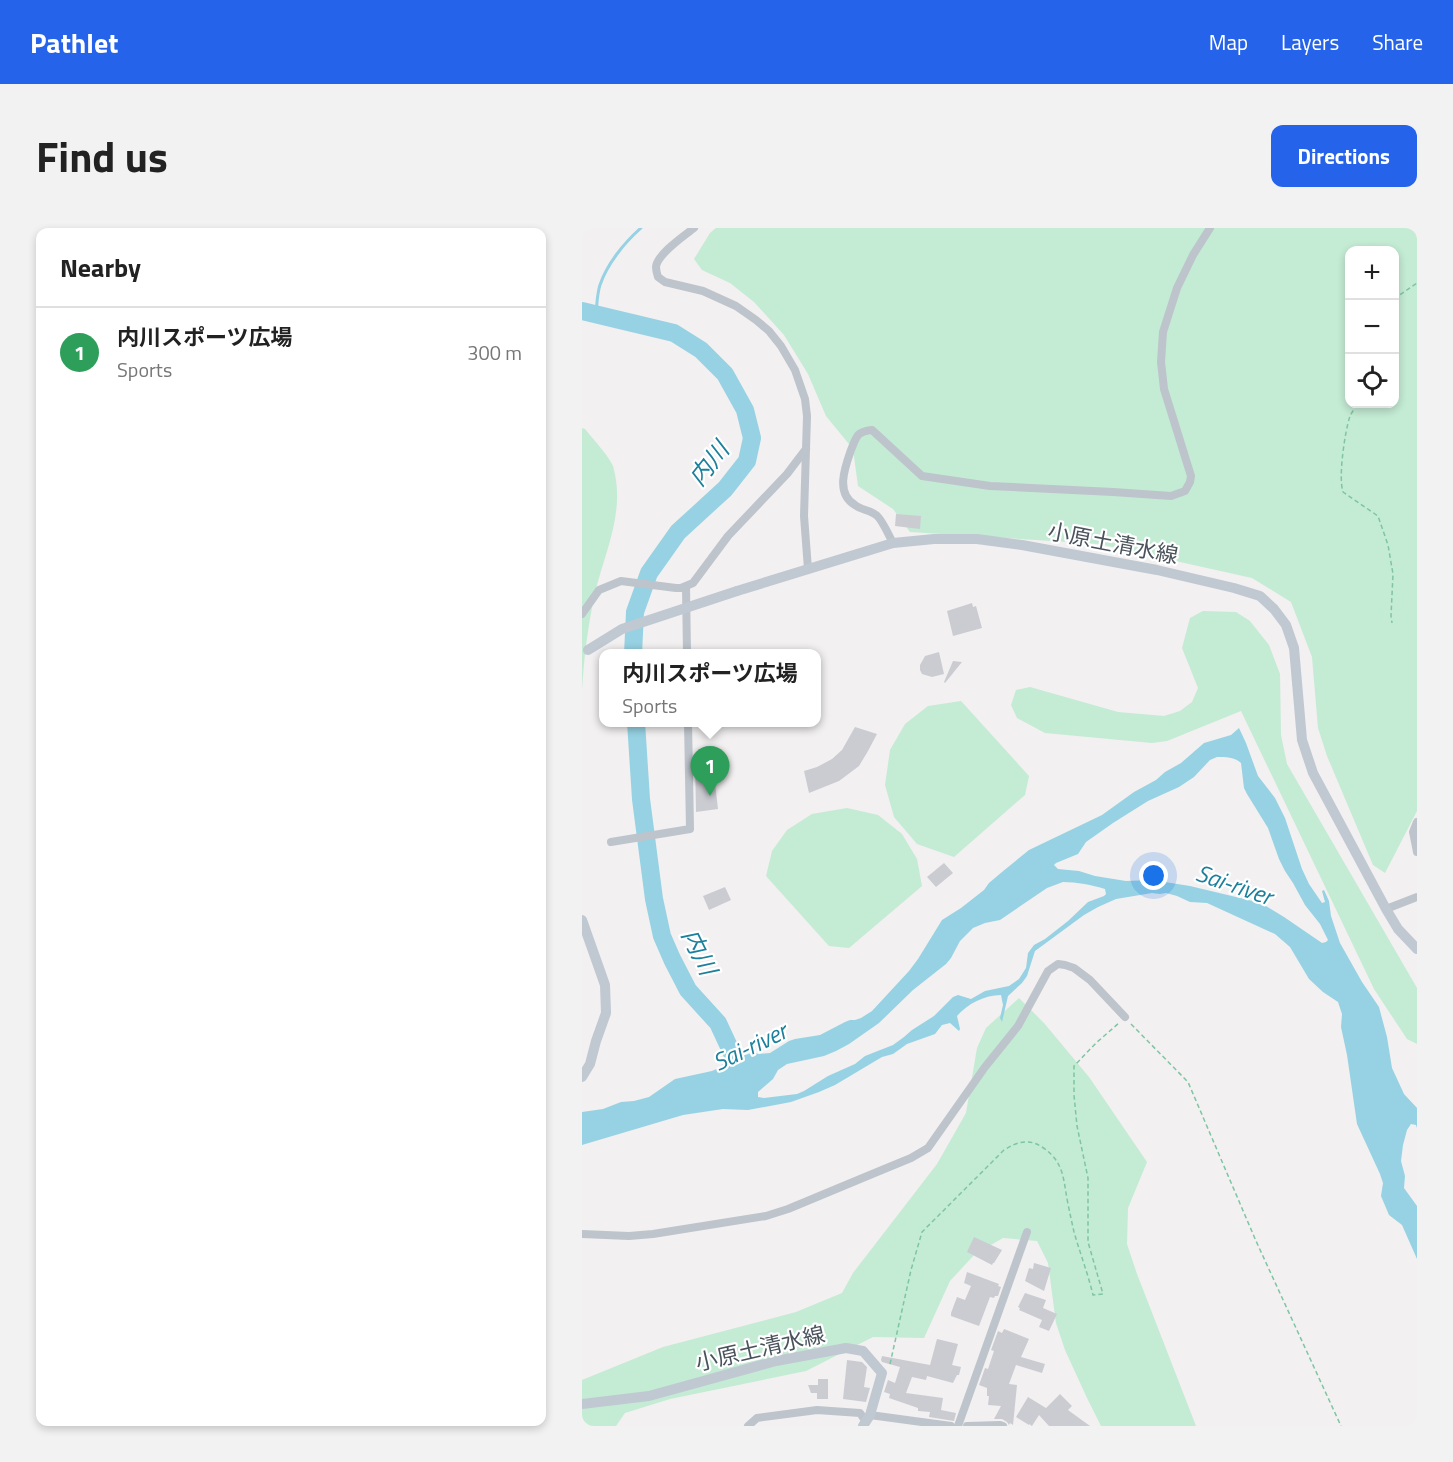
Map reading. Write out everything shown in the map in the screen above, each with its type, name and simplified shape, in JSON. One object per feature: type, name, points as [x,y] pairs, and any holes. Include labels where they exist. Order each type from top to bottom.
[{"type":"main road","name":"小原土清水線","points":[[585,653],[622,629],[737,591],[892,543],[934,539],[977,539],[1033,547],[1157,570],[1260,596],[1286,625],[1294,648],[1302,740],[1313,773],[1386,909],[1398,929],[1417,949]]},
{"type":"main road","points":[[582,920],[605,985],[606,1013],[590,1064],[582,1077]]},
{"type":"main road","name":"小原土清水線","points":[[582,1404],[649,1396],[776,1361],[846,1348],[863,1351],[882,1373]]},
{"type":"main road","points":[[866,1421],[882,1373]]},
{"type":"street","points":[[694,228],[667,250],[658,262],[656,267],[658,277],[665,282],[703,291],[736,306],[756,320],[781,346],[795,370],[805,399],[807,448],[804,516],[808,569]]},
{"type":"street","points":[[892,543],[878,516],[855,506],[848,499],[842,485],[846,464],[859,433],[863,431],[872,430],[922,476],[990,486],[1044,490],[1171,496],[1185,491],[1191,476],[1164,389],[1161,362],[1163,332],[1177,288],[1193,255],[1210,228]]},
{"type":"street","points":[[582,614],[599,590],[621,581],[676,588],[693,583],[728,536],[787,474],[807,448]]},
{"type":"street","points":[[686,586],[687,649]]},
{"type":"street","points":[[611,842],[690,829],[688,727]]},
{"type":"street","points":[[1417,822],[1413,832],[1417,852]]},
{"type":"street","points":[[1386,909],[1417,897]]},
{"type":"street","points":[[582,1234],[629,1236],[653,1234],[766,1216],[911,1158],[928,1148],[1018,1026],[1048,971],[1058,964],[1074,968],[1090,980],[1125,1017]]},
{"type":"street","points":[[958,1426],[1027,1232]]},
{"type":"street","points":[[748,1426],[757,1418],[817,1410],[860,1413],[866,1421],[951,1426]]},
{"type":"street","points":[[967,1426],[1003,1426]]},
{"type":"path","points":[[1399,296],[1417,283]]},
{"type":"path","points":[[1355,408],[1350,417],[1343,451],[1341,486],[1343,492],[1378,516],[1388,544],[1393,574],[1392,623]]},
{"type":"path","points":[[882,1373],[888,1374],[911,1270],[922,1232],[1004,1150],[1015,1143],[1029,1141],[1039,1145],[1052,1154],[1060,1165],[1077,1242],[1093,1295],[1103,1294],[1088,1242],[1088,1178],[1077,1126],[1074,1066],[1125,1017],[1188,1082],[1256,1241],[1341,1426]]},
{"type":"green space","points":[[716,228],[1417,228],[1417,811],[1385,873],[1373,865],[1327,756],[1318,728],[1312,657],[1291,602],[1252,578],[1099,544],[910,532],[893,509],[858,486],[853,449],[826,416],[808,374],[784,335],[754,302],[730,283],[702,270],[694,259],[710,233]]},
{"type":"green space","points":[[582,428],[600,447],[613,466],[617,499],[613,531],[590,617],[582,690]]},
{"type":"green space","points":[[1203,611],[1236,612],[1250,621],[1269,645],[1280,674],[1281,735],[1287,764],[1417,988],[1417,1044],[1407,1039],[1374,989],[1241,711],[1167,741],[1152,743],[1045,733],[1017,718],[1011,705],[1016,690],[1030,687],[1118,712],[1164,716],[1180,711],[1192,702],[1198,688],[1182,648],[1190,618]]},
{"type":"green space","points":[[961,701],[1029,776],[1025,795],[954,857],[917,844],[894,817],[885,785],[890,750],[905,724],[928,706]]},
{"type":"green space","points":[[847,808],[878,815],[902,834],[917,859],[922,886],[849,948],[829,946],[766,876],[772,851],[787,830],[812,814]]},
{"type":"green space","points":[[1019,998],[1044,1023],[1089,1077],[1147,1162],[1128,1208],[1127,1244],[1196,1426],[1101,1426],[1065,1350],[1056,1323],[1048,1263],[1037,1241],[1003,1238],[975,1254],[950,1281],[924,1338],[873,1337],[806,1371],[670,1399],[625,1413],[616,1426],[582,1426],[582,1380],[663,1347],[796,1312],[842,1293],[853,1273],[937,1164],[966,1113],[977,1048],[986,1028]]},
{"type":"water","points":[[1239,728],[1258,776],[1275,798],[1285,818],[1309,884],[1322,903],[1325,902],[1322,891],[1324,890],[1340,943],[1379,1007],[1392,1068],[1404,1094],[1417,1108],[1417,1128],[1416,1125],[1411,1124],[1407,1130],[1401,1161],[1405,1176],[1404,1188],[1417,1206],[1417,1259],[1402,1225],[1389,1215],[1381,1196],[1383,1183],[1380,1174],[1357,1124],[1341,1027],[1342,1014],[1338,1002],[1309,979],[1290,947],[1275,934],[1207,903],[1190,902],[1166,893],[1116,899],[1084,915],[1035,951],[1027,976],[1008,996],[1002,1022],[1000,1018],[1003,1005],[1001,995],[983,998],[971,1004],[957,1016],[959,1031],[950,1023],[942,1025],[935,1034],[907,1044],[893,1054],[882,1057],[819,1092],[791,1102],[748,1110],[723,1109],[683,1115],[582,1145],[582,1112],[649,1097],[675,1079],[712,1071],[721,1067],[725,1061],[755,1052],[770,1053],[789,1041],[820,1035],[845,1022],[861,1018],[872,1011],[909,971],[942,920],[984,890],[989,883],[1029,850],[1102,815],[1181,763],[1204,743],[1231,735]],"holes":[[[1217,757],[1233,758],[1241,763],[1244,788],[1268,828],[1285,871],[1305,905],[1320,924],[1328,940],[1326,942],[1322,943],[1261,903],[1190,886],[1152,880],[1126,881],[1058,869],[1054,865],[1078,854],[1086,842],[1113,823],[1148,801],[1179,787],[1194,777],[1210,760]],[[1063,882],[1105,889],[1106,894],[1088,902],[1068,921],[1034,945],[1028,953],[1026,968],[1019,979],[1009,986],[985,991],[971,999],[958,995],[953,997],[934,1016],[893,1045],[865,1056],[855,1064],[828,1076],[804,1091],[797,1094],[758,1097],[758,1092],[773,1079],[778,1070],[787,1064],[836,1051],[879,1023],[913,990],[946,964],[960,941],[973,928],[1000,920],[1047,888]]]},
{"type":"building","points":[[896,514],[921,516],[920,529],[895,526]]},
{"type":"building","points":[[972,603],[973,607],[976,606],[982,628],[953,636],[947,611]]},
{"type":"building","points":[[939,652],[944,674],[932,677],[922,674],[920,665],[925,656]]},
{"type":"building","points":[[953,661],[962,662],[945,683],[944,682]]},
{"type":"building","points":[[855,727],[877,734],[859,766],[839,781],[809,793],[804,771],[832,759],[842,750]]},
{"type":"building","points":[[705,756],[708,783],[715,783],[718,809],[696,812],[695,758]]},
{"type":"building","points":[[944,863],[953,873],[936,887],[927,877]]},
{"type":"building","points":[[725,887],[731,900],[709,910],[703,896]]},
{"type":"building","points":[[974,1237],[1002,1250],[992,1265],[967,1252]]},
{"type":"building","points":[[1034,1263],[1051,1268],[1044,1291],[1025,1281],[1029,1268],[1033,1269]]},
{"type":"building","points":[[967,1272],[999,1284],[998,1286],[1001,1287],[998,1296],[990,1297],[979,1326],[951,1316],[957,1297],[965,1300],[971,1286],[964,1283]]},
{"type":"building","points":[[1025,1293],[1046,1300],[1043,1308],[1057,1314],[1049,1331],[1039,1327],[1042,1320],[1019,1310],[1018,1307]]},
{"type":"building","points":[[1004,1329],[1029,1339],[1021,1357],[1045,1364],[1042,1373],[1016,1365],[1009,1384],[1017,1385],[1013,1425],[1010,1423],[1009,1425],[1002,1419],[994,1419],[1001,1406],[988,1405],[987,1388],[979,1385],[985,1368],[988,1369],[994,1351],[991,1350],[998,1331],[1002,1333]]},
{"type":"building","points":[[937,1339],[958,1344],[952,1365],[961,1367],[959,1375],[953,1383],[927,1376],[926,1380],[912,1377],[906,1393],[943,1398],[941,1410],[956,1413],[954,1421],[929,1417],[930,1412],[918,1411],[918,1408],[889,1398],[890,1394],[884,1392],[888,1380],[895,1383],[900,1367],[882,1362],[882,1356],[930,1365]]},
{"type":"building","points":[[847,1360],[862,1362],[867,1367],[864,1387],[870,1388],[866,1402],[843,1399]]},
{"type":"building","points":[[818,1379],[828,1379],[828,1399],[817,1399],[817,1393],[811,1393],[808,1385],[818,1385]]},
{"type":"building","points":[[1060,1394],[1072,1406],[1068,1410],[1090,1426],[1049,1426],[1039,1415],[1032,1426],[1016,1417],[1028,1397],[1046,1408]]},
{"type":"waterway","points":[[596,313],[599,288],[607,269],[622,247],[641,228]]},
{"type":"waterway","name":"内川","points":[[582,311],[674,333],[701,350],[725,374],[745,410],[752,438],[747,461],[725,489],[678,532],[649,573],[635,612],[633,649]]},
{"type":"waterway","name":"内川","points":[[636,727],[641,799],[654,899],[662,936],[688,990],[718,1023],[744,1079]]},
{"type":"place","name":"内川スポーツ広場","points":[[710,796]]},
{"type":"water label","name":"Sai-river","points":[[1234,885]]},
{"type":"water label","name":"Sai-river","points":[[750,1047]]}]
